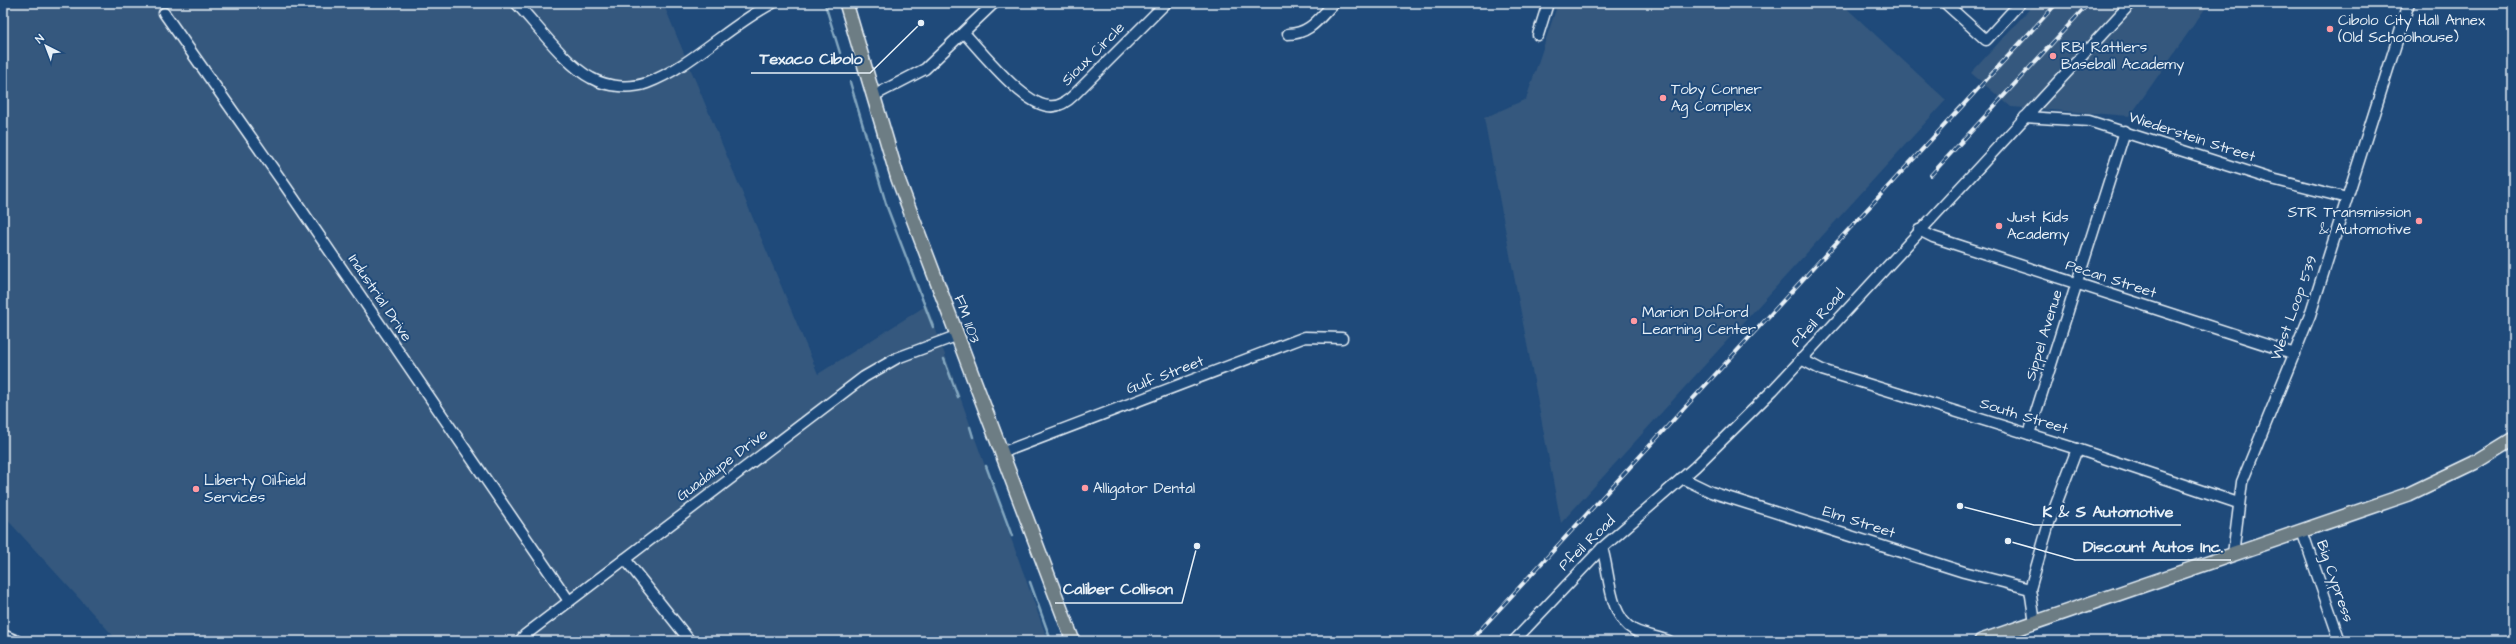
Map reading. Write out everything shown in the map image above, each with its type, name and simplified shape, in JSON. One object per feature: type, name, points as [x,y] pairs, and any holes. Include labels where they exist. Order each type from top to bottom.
[{"type":"main road","name":"FM 1103","points":[[846,3],[898,179],[956,336],[1073,641]]},
{"type":"main road","points":[[1981,641],[2302,531],[2432,484],[2474,463],[2513,439]]},
{"type":"street","points":[[516,3],[575,66],[590,78],[609,85],[629,86],[647,83],[673,69],[773,3]]},
{"type":"street","points":[[873,96],[925,69],[994,3]]},
{"type":"street","name":"Sioux Circle","points":[[964,33],[1021,91],[1038,104],[1055,106],[1068,101],[1166,3]]},
{"type":"street","points":[[1288,34],[1300,34],[1306,31],[1334,3]]},
{"type":"street","points":[[1538,35],[1548,3]]},
{"type":"street","points":[[1945,3],[1986,40],[2020,3]]},
{"type":"street","name":"Pfeil Road","points":[[1514,641],[1602,548],[1682,478],[1753,411],[1919,230],[2132,3]]},
{"type":"street","name":"West Loop 539","points":[[2233,554],[2238,503],[2242,482],[2295,354],[2410,3]]},
{"type":"street","name":"Industrial Drive","points":[[164,14],[286,187],[570,601]]},
{"type":"street","name":"Wiederstein Street","points":[[2025,117],[2089,121],[2125,131],[2268,178],[2347,198]]},
{"type":"street","name":"Sippel Avenue","points":[[2029,434],[2125,131]]},
{"type":"street","name":"Pecan Street","points":[[1919,230],[1933,237],[2295,354]]},
{"type":"street","name":"Guadalupe Drive","points":[[520,641],[525,635],[864,377],[897,358],[956,336]]},
{"type":"street","name":"Gulf Street","points":[[1001,453],[1305,337],[1342,338]]},
{"type":"street","name":"South Street","points":[[1801,359],[1822,370],[2077,448],[2238,503]]},
{"type":"street","points":[[2035,623],[2030,589],[2049,523],[2077,448]]},
{"type":"street","name":"Elm Street","points":[[1682,478],[1711,492],[1964,572],[2030,589]]},
{"type":"street","name":"Big Cypress","points":[[2302,531],[2340,641]]},
{"type":"street","points":[[1602,548],[1614,602],[1625,623],[1634,630],[1669,641]]},
{"type":"street","points":[[625,559],[690,641]]},
{"type":"street","points":[[3,635],[17,641]]},
{"type":"shaded area","points":[[8,3],[663,3],[818,374],[927,305],[1048,641],[118,641],[3,515],[3,6]]},
{"type":"shaded area","name":"Marion Dolford Learning Center","points":[[1558,3],[1841,3],[1946,100],[1561,523],[1484,118],[1526,99]]},
{"type":"shaded area","points":[[2035,3],[2209,3],[2130,116],[2011,107],[1971,73]]},
{"type":"waterway","points":[[825,4],[840,53]]},
{"type":"waterway","points":[[850,82],[887,207],[933,327]]},
{"type":"waterway","points":[[944,359],[958,397]]},
{"type":"waterway","points":[[970,427],[973,437]]},
{"type":"waterway","points":[[986,466],[1012,536]]},
{"type":"waterway","points":[[1030,582],[1050,638]]},
{"type":"railway","points":[[1470,641],[2057,3]]},
{"type":"railway","points":[[1931,175],[2089,3]]},
{"type":"place","name":"Texaco Cibolo","points":[[921,23]]},
{"type":"place","name":"Cibolo City Hall Annex (Old Schoolhouse)","points":[[2330,29]]},
{"type":"place","name":"RBI Rattlers Baseball Academy","points":[[2053,56]]},
{"type":"place","name":"Toby Conner Ag Complex","points":[[1663,98]]},
{"type":"place","name":"STR Transmission & Automotive","points":[[2419,221]]},
{"type":"place","name":"Just Kids Academy","points":[[1999,226]]},
{"type":"place","name":"Marion Dolford Learning Center","points":[[1634,321]]},
{"type":"place","name":"Alligator Dental","points":[[1085,488]]},
{"type":"place","name":"Liberty Oilfield Services","points":[[196,489]]},
{"type":"place","name":"K & S Automotive","points":[[1960,506]]},
{"type":"place","name":"Discount Autos Inc.","points":[[2008,541]]},
{"type":"place","name":"Caliber Collison","points":[[1197,546]]}]
